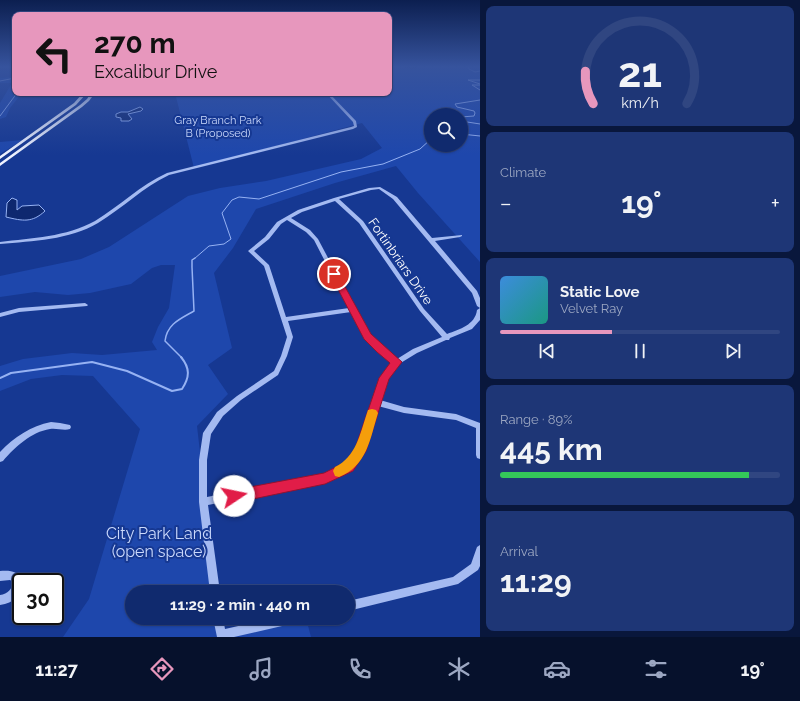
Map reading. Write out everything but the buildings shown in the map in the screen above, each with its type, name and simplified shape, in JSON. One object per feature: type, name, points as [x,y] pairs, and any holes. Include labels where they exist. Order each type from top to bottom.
[{"type":"main road","points":[[0,158],[75,104],[82,96]]},
{"type":"main road","points":[[0,165],[82,106],[90,96]]},
{"type":"street","points":[[0,243],[53,236],[82,229],[98,221],[155,180],[168,174],[354,127],[356,125],[355,122],[330,96]]},
{"type":"street","points":[[214,585],[203,502],[202,460],[206,433],[220,414],[239,398],[276,373],[284,356],[290,337],[266,266],[251,251],[267,238],[279,224],[300,211],[371,189],[380,188],[395,198],[431,240],[475,292],[480,306]]},
{"type":"street","name":"Fortinbriars Drive","points":[[336,200],[361,222],[422,310],[447,338]]},
{"type":"street","points":[[288,218],[308,231],[316,239],[368,336],[380,350],[397,362]]},
{"type":"street","points":[[431,240],[460,236]]},
{"type":"street","points":[[0,315],[19,310],[85,305]]},
{"type":"street","points":[[284,319],[353,310]]},
{"type":"street","points":[[203,502],[325,478],[349,467],[360,451],[384,378],[397,362],[414,351],[470,327],[480,315]]},
{"type":"street","points":[[376,402],[404,410],[456,417],[480,426],[480,455]]},
{"type":"street","points":[[0,458],[24,437],[36,430],[48,426],[68,427]]},
{"type":"street","points":[[355,604],[455,581],[475,567],[480,550]]},
{"type":"street","points":[[0,576],[15,576],[18,580],[17,587],[12,595],[0,600]]},
{"type":"street","points":[[219,625],[221,635],[265,625]]},
{"type":"green space","points":[[4,96],[20,96],[10,108],[6,117],[0,119],[0,103]]},
{"type":"green space","points":[[176,96],[480,96],[480,262],[418,193],[396,166],[335,183],[256,209],[233,248],[214,273],[232,348],[208,365],[228,394],[197,426],[215,585],[125,585],[125,625],[220,625],[221,635],[265,625],[308,625],[311,637],[63,637],[89,599],[140,429],[93,376],[62,375],[31,379],[0,391],[0,366],[23,359],[72,353],[102,355],[157,350],[152,342],[158,327],[169,308],[175,265],[161,265],[152,268],[131,284],[90,293],[68,295],[35,292],[0,297],[0,276],[81,259],[109,247],[188,196],[220,188],[266,181],[361,159],[382,148],[362,123],[194,168]]},
{"type":"green space","points":[[23,140],[0,154],[0,142]]},
{"type":"shaded area","points":[[140,107],[143,109],[141,111],[128,114],[132,119],[129,121],[121,121],[121,118],[116,117],[116,114],[128,112]]},
{"type":"shaded area","points":[[12,198],[17,200],[17,210],[22,206],[39,205],[45,211],[36,218],[27,220],[6,217],[7,203]]},
{"type":"waterway","points":[[0,116],[15,96]]},
{"type":"waterway","points":[[461,108],[457,107],[455,104],[480,100]]},
{"type":"waterway","points":[[468,110],[474,111],[475,113],[474,116],[468,116]]},
{"type":"waterway","points":[[468,122],[480,124]]},
{"type":"waterway","points":[[468,135],[480,136]]},
{"type":"waterway","points":[[194,259],[209,246],[224,244],[231,239],[222,213],[232,200],[239,197],[259,199],[341,172],[383,164],[420,149],[424,145]]},
{"type":"waterway","points":[[181,357],[165,341],[166,335],[171,326],[194,311],[192,260],[195,258]]},
{"type":"waterway","points":[[0,378],[11,373],[92,362],[127,371],[172,391],[182,389],[188,377],[186,365],[181,357]]},
{"type":"slow traffic","points":[[339,471],[349,467],[360,451],[372,413]]},
{"type":"route","points":[[234,496],[325,478],[349,467],[360,451],[384,378],[397,362],[380,350],[368,336],[334,274]]},
{"type":"park label","name":"Gray Branch Park B (Proposed)","points":[[218,126]]},
{"type":"park label","name":"City Park Land (open space)","points":[[159,542]]}]
